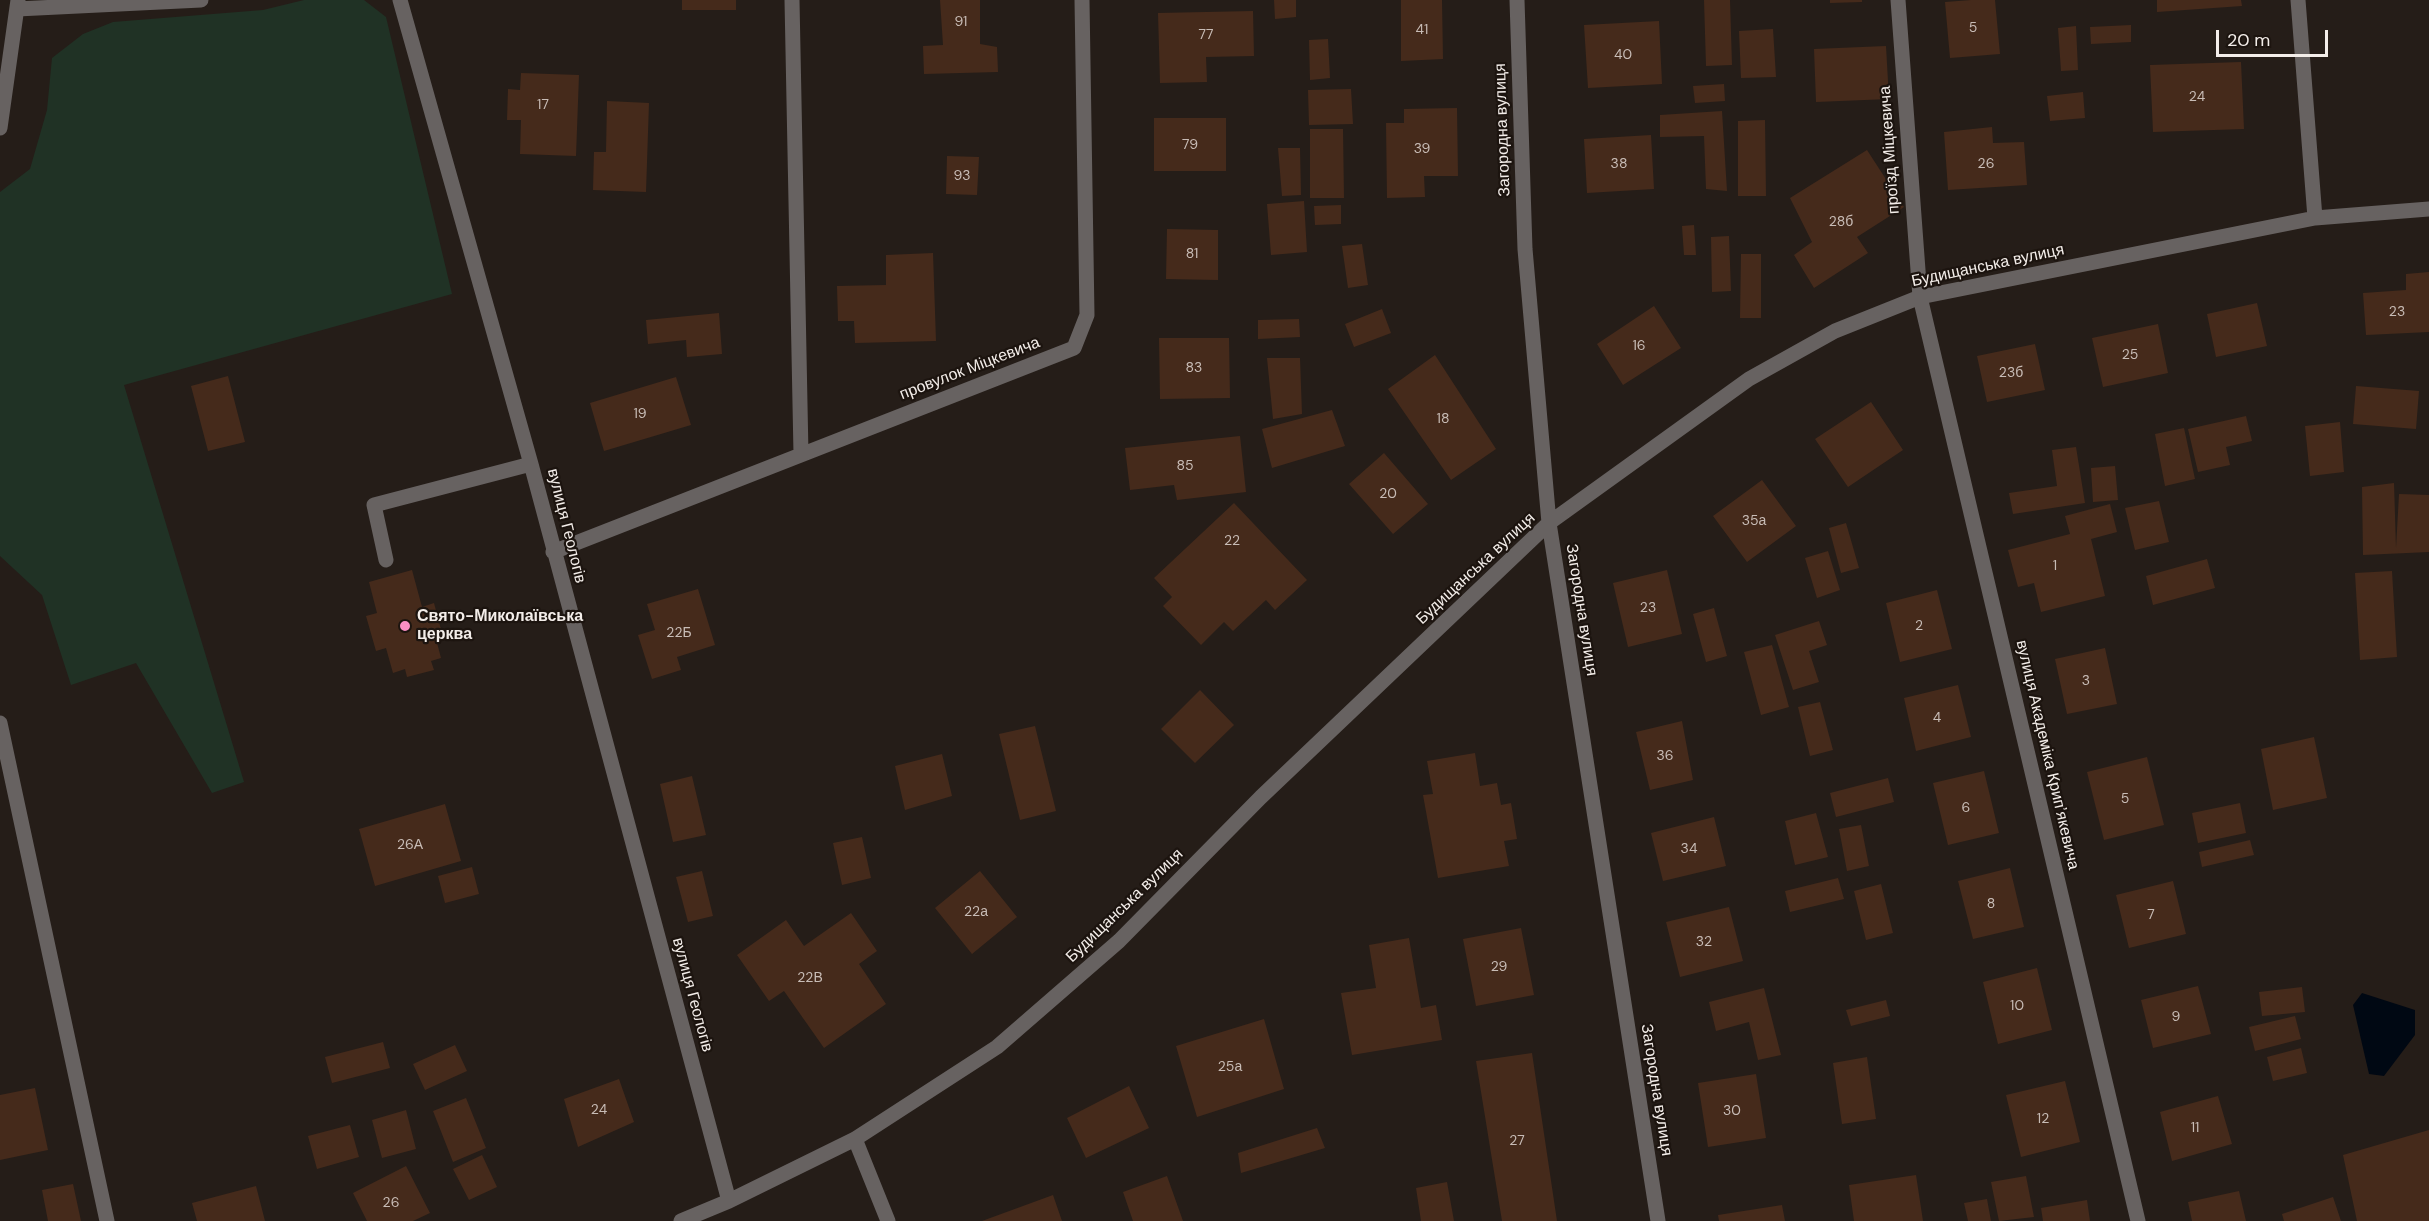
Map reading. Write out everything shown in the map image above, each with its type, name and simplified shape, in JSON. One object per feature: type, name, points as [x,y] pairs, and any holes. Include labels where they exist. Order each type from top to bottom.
[{"type":"street","points":[[0,128],[18,4],[201,0]]},
{"type":"street","name":"вулиця Геологів","points":[[400,0],[531,465],[729,1201]]},
{"type":"street","points":[[792,0],[801,454]]},
{"type":"street","name":"провулок Міцкевича","points":[[553,552],[1074,348],[1087,315],[1082,0]]},
{"type":"street","name":"Загородна вулиця","points":[[1517,0],[1525,249],[1549,524],[1658,1221]]},
{"type":"street","name":"проїзд Міцкевича","points":[[1898,0],[1920,297]]},
{"type":"street","points":[[2298,0],[2315,218]]},
{"type":"street","name":"Будищанська вулиця","points":[[681,1221],[729,1201],[855,1138],[997,1047],[1119,941],[1261,797],[1549,524],[1749,379],[1835,331],[1920,297],[2315,218],[2429,209]]},
{"type":"street","name":"вулиця Академіка Крипʼякевича","points":[[1920,297],[2138,1221]]},
{"type":"street","points":[[386,560],[374,505],[531,465]]},
{"type":"street","points":[[0,723],[107,1221]]},
{"type":"street","points":[[855,1138],[888,1221]]},
{"type":"green space","points":[[304,0],[364,0],[386,17],[452,294],[124,385],[244,782],[212,793],[136,663],[71,685],[42,595],[0,556],[0,192],[30,169],[47,110],[52,58],[83,34],[113,22],[263,10]]},
{"type":"shaded area","points":[[2362,993],[2415,1010],[2415,1035],[2384,1076],[2369,1074],[2353,1005]]},
{"type":"building","points":[[682,0],[736,0],[736,10],[682,10]]},
{"type":"building","points":[[940,0],[980,0],[980,44],[997,47],[998,72],[924,74],[923,46],[943,45]]},
{"type":"building","points":[[1274,0],[1296,0],[1296,17],[1275,19]]},
{"type":"building","points":[[1401,0],[1442,0],[1443,59],[1401,61]]},
{"type":"building","points":[[1704,0],[1730,0],[1732,65],[1706,66]]},
{"type":"building","points":[[1830,0],[1862,0],[1862,2],[1830,3]]},
{"type":"building","points":[[1995,0],[2000,54],[1950,58],[1945,2]]},
{"type":"building","points":[[2157,0],[2241,0],[2242,6],[2157,12]]},
{"type":"building","points":[[1253,11],[1254,56],[1206,57],[1207,82],[1160,83],[1158,13]]},
{"type":"building","points":[[1659,21],[1662,84],[1588,88],[1584,25]]},
{"type":"building","points":[[2131,25],[2131,42],[2091,44],[2090,27]]},
{"type":"building","points":[[2076,26],[2078,70],[2061,71],[2058,28]]},
{"type":"building","points":[[1773,29],[1776,77],[1741,78],[1739,31]]},
{"type":"building","points":[[1328,39],[1330,78],[1310,80],[1309,40]]},
{"type":"building","points":[[1886,46],[1889,99],[1816,102],[1814,49]]},
{"type":"building","points":[[2241,62],[2244,129],[2153,132],[2150,65]]},
{"type":"building","points":[[521,73],[579,75],[576,156],[520,154],[521,120],[507,120],[508,89],[520,90]]},
{"type":"building","points":[[1724,84],[1725,101],[1695,103],[1693,86]]},
{"type":"building","points":[[1351,89],[1353,124],[1309,125],[1308,90]]},
{"type":"building","points":[[2083,92],[2085,118],[2050,121],[2047,96]]},
{"type":"building","points":[[607,101],[649,103],[646,192],[593,190],[594,152],[606,152]]},
{"type":"building","points":[[1457,108],[1458,176],[1424,176],[1425,197],[1387,198],[1386,123],[1404,123],[1404,109]]},
{"type":"building","points":[[1722,111],[1727,191],[1706,189],[1704,136],[1660,137],[1660,115]]},
{"type":"building","points":[[1154,118],[1226,118],[1226,171],[1154,171]]},
{"type":"building","points":[[1765,120],[1766,196],[1738,196],[1738,121]]},
{"type":"building","points":[[1992,127],[1993,143],[2024,142],[2027,185],[1948,190],[1944,132]]},
{"type":"building","points":[[1310,129],[1343,129],[1344,198],[1310,198]]},
{"type":"building","points":[[1651,135],[1654,189],[1587,193],[1584,139]]},
{"type":"building","points":[[1278,148],[1300,148],[1301,195],[1282,196]]},
{"type":"building","points":[[1867,150],[1904,207],[1857,237],[1868,253],[1814,288],[1794,255],[1812,242],[1790,198]]},
{"type":"building","points":[[947,156],[979,157],[977,195],[946,194]]},
{"type":"building","points":[[1304,201],[1307,252],[1271,255],[1267,204]]},
{"type":"building","points":[[1341,205],[1341,224],[1315,225],[1314,206]]},
{"type":"building","points":[[1694,225],[1696,255],[1684,255],[1682,226]]},
{"type":"building","points":[[1167,229],[1218,230],[1218,280],[1166,279]]},
{"type":"building","points":[[1729,236],[1731,291],[1712,292],[1711,237]]},
{"type":"building","points":[[1362,244],[1368,285],[1348,288],[1342,246]]},
{"type":"building","points":[[933,253],[936,341],[855,343],[854,321],[838,321],[837,286],[886,285],[886,255]]},
{"type":"building","points":[[1741,254],[1761,254],[1761,318],[1740,318]]},
{"type":"building","points":[[2429,272],[2429,332],[2366,335],[2363,293],[2406,290],[2406,274]]},
{"type":"building","points":[[2257,303],[2267,346],[2216,357],[2207,314]]},
{"type":"building","points":[[1654,306],[1681,348],[1623,385],[1597,344]]},
{"type":"building","points":[[1382,309],[1391,333],[1354,347],[1345,324]]},
{"type":"building","points":[[719,313],[722,354],[687,357],[686,340],[648,344],[646,320]]},
{"type":"building","points":[[1299,319],[1300,337],[1258,339],[1258,320]]},
{"type":"building","points":[[2158,324],[2168,373],[2103,387],[2092,338]]},
{"type":"building","points":[[1159,338],[1229,338],[1230,398],[1160,399]]},
{"type":"building","points":[[2035,344],[2045,390],[1987,402],[1977,356]]},
{"type":"building","points":[[1435,355],[1496,449],[1451,480],[1388,389]]},
{"type":"building","points":[[1267,358],[1300,358],[1302,414],[1273,419]]},
{"type":"building","points":[[228,376],[245,442],[208,451],[191,386]]},
{"type":"building","points":[[676,377],[691,425],[604,451],[590,403]]},
{"type":"building","points":[[2356,386],[2419,391],[2416,429],[2353,424]]},
{"type":"building","points":[[1871,402],[1903,450],[1848,487],[1815,439]]},
{"type":"building","points":[[1332,410],[1345,446],[1272,468],[1262,429]]},
{"type":"building","points":[[2246,416],[2252,441],[2226,447],[2230,465],[2198,472],[2188,429]]},
{"type":"building","points":[[2340,422],[2344,472],[2310,476],[2305,426]]},
{"type":"building","points":[[2184,428],[2195,479],[2165,486],[2155,434]]},
{"type":"building","points":[[1240,436],[1246,492],[1177,500],[1174,485],[1130,490],[1125,448]]},
{"type":"building","points":[[2076,447],[2085,503],[2013,514],[2009,493],[2057,486],[2052,450]]},
{"type":"building","points":[[1384,453],[1428,504],[1393,534],[1349,484]]},
{"type":"building","points":[[2115,466],[2118,500],[2093,502],[2091,468]]},
{"type":"building","points":[[1762,480],[1796,526],[1747,562],[1713,516]]},
{"type":"building","points":[[2394,483],[2396,548],[2399,494],[2429,495],[2429,552],[2363,555],[2362,487]]},
{"type":"building","points":[[2159,501],[2169,542],[2135,550],[2125,508]]},
{"type":"building","points":[[1234,503],[1307,580],[1275,610],[1266,600],[1233,631],[1224,622],[1201,645],[1163,606],[1172,597],[1154,578]]},
{"type":"building","points":[[2110,504],[2117,532],[2091,539],[2105,596],[2041,612],[2034,583],[2018,587],[2008,550],[2070,534],[2065,516]]},
{"type":"building","points":[[1846,523],[1859,568],[1841,573],[1829,528]]},
{"type":"building","points":[[1828,551],[1840,590],[1817,598],[1805,558]]},
{"type":"building","points":[[2207,559],[2215,588],[2153,605],[2146,576]]},
{"type":"building","name":"Свято-Миколаївська церква","points":[[412,570],[422,607],[434,603],[443,637],[436,639],[441,658],[431,661],[434,670],[407,677],[405,669],[393,673],[386,648],[376,651],[366,616],[377,613],[369,582]]},
{"type":"building","points":[[1667,570],[1682,634],[1628,647],[1613,583]]},
{"type":"building","points":[[2392,571],[2397,657],[2360,660],[2355,573]]},
{"type":"building","points":[[698,589],[715,645],[677,657],[681,670],[652,679],[638,635],[655,630],[647,604]]},
{"type":"building","points":[[1937,590],[1952,649],[1900,662],[1886,603]]},
{"type":"building","points":[[1714,608],[1727,656],[1706,662],[1693,614]]},
{"type":"building","points":[[1819,621],[1827,645],[1809,651],[1819,682],[1793,690],[1775,635]]},
{"type":"building","points":[[1772,645],[1789,707],[1761,715],[1744,652]]},
{"type":"building","points":[[2105,648],[2117,704],[2067,714],[2055,659]]},
{"type":"building","points":[[1958,685],[1971,737],[1916,751],[1904,698]]},
{"type":"building","points":[[1200,690],[1234,725],[1195,763],[1161,729]]},
{"type":"building","points":[[1820,702],[1833,750],[1810,756],[1798,707]]},
{"type":"building","points":[[1682,721],[1693,780],[1650,790],[1636,732]]},
{"type":"building","points":[[1035,726],[1056,811],[1020,820],[999,734]]},
{"type":"building","points":[[2314,737],[2327,798],[2273,810],[2261,749]]},
{"type":"building","points":[[1475,753],[1480,786],[1497,783],[1501,805],[1511,803],[1517,839],[1504,841],[1509,866],[1438,878],[1423,795],[1433,794],[1427,761]]},
{"type":"building","points":[[942,754],[952,796],[905,810],[895,766]]},
{"type":"building","points":[[2147,757],[2164,825],[2104,840],[2087,772]]},
{"type":"building","points":[[1984,771],[1999,833],[1948,845],[1933,783]]},
{"type":"building","points":[[692,776],[706,835],[673,842],[660,784]]},
{"type":"building","points":[[1888,778],[1894,802],[1836,817],[1830,793]]},
{"type":"building","points":[[2240,803],[2246,833],[2198,843],[2192,813]]},
{"type":"building","points":[[445,804],[461,861],[375,886],[359,829]]},
{"type":"building","points":[[1816,813],[1828,857],[1795,865],[1785,821]]},
{"type":"building","points":[[1714,817],[1726,866],[1663,881],[1651,833]]},
{"type":"building","points":[[1861,825],[1869,866],[1847,871],[1839,829]]},
{"type":"building","points":[[862,837],[871,878],[842,885],[833,843]]},
{"type":"building","points":[[2250,840],[2254,855],[2202,867],[2199,852]]},
{"type":"building","points":[[472,867],[479,894],[445,903],[438,876]]},
{"type":"building","points":[[2010,868],[2024,927],[1973,939],[1958,881]]},
{"type":"building","points":[[702,871],[713,916],[688,922],[676,877]]},
{"type":"building","points":[[980,871],[1017,917],[972,954],[935,908]]},
{"type":"building","points":[[1838,878],[1844,899],[1790,912],[1785,891]]},
{"type":"building","points":[[2173,881],[2186,934],[2129,948],[2116,895]]},
{"type":"building","points":[[1881,884],[1893,933],[1866,940],[1854,891]]},
{"type":"building","points":[[1729,907],[1743,961],[1680,977],[1666,922]]},
{"type":"building","points":[[851,913],[877,951],[859,964],[886,1004],[824,1048],[784,991],[769,1001],[737,955],[786,920],[804,946]]},
{"type":"building","points":[[1521,928],[1534,995],[1476,1006],[1463,939]]},
{"type":"building","points":[[1409,938],[1421,1008],[1436,1005],[1442,1040],[1352,1055],[1341,993],[1376,988],[1369,945]]},
{"type":"building","points":[[2037,968],[2052,1030],[1998,1044],[1983,982]]},
{"type":"building","points":[[2198,986],[2211,1034],[2153,1048],[2141,1000]]},
{"type":"building","points":[[2302,987],[2305,1012],[2262,1016],[2259,992]]},
{"type":"building","points":[[1764,988],[1781,1055],[1758,1060],[1749,1022],[1716,1031],[1709,1002]]},
{"type":"building","points":[[1886,1000],[1890,1016],[1851,1026],[1846,1010]]},
{"type":"building","points":[[2295,1016],[2301,1039],[2255,1051],[2249,1027]]},
{"type":"building","points":[[1264,1019],[1284,1089],[1197,1117],[1176,1046]]},
{"type":"building","points":[[383,1042],[390,1068],[332,1083],[325,1057]]},
{"type":"building","points":[[455,1045],[467,1071],[425,1090],[413,1064]]},
{"type":"building","points":[[2301,1048],[2307,1073],[2273,1081],[2267,1057]]},
{"type":"building","points":[[1532,1053],[1557,1221],[1502,1221],[1476,1061]]},
{"type":"building","points":[[1867,1057],[1876,1119],[1842,1124],[1833,1063]]},
{"type":"building","points":[[1756,1074],[1766,1138],[1708,1147],[1698,1083]]},
{"type":"building","points":[[619,1079],[634,1122],[578,1147],[564,1099]]},
{"type":"building","points":[[2065,1081],[2080,1142],[2021,1157],[2006,1095]]},
{"type":"building","points":[[1129,1086],[1149,1128],[1086,1158],[1067,1118]]},
{"type":"building","points":[[35,1088],[48,1150],[0,1160],[0,1095]]},
{"type":"building","points":[[2218,1096],[2232,1144],[2172,1161],[2160,1112]]},
{"type":"building","points":[[466,1098],[486,1148],[453,1162],[433,1111]]},
{"type":"building","points":[[406,1110],[416,1149],[382,1158],[372,1120]]},
{"type":"building","points":[[350,1125],[359,1157],[317,1169],[308,1136]]},
{"type":"building","points":[[1317,1128],[1325,1148],[1241,1173],[1238,1153]]},
{"type":"building","points":[[2429,1130],[2429,1221],[2357,1221],[2343,1155]]},
{"type":"building","points":[[482,1155],[497,1187],[469,1200],[453,1169]]},
{"type":"building","points":[[406,1166],[430,1213],[413,1221],[367,1221],[353,1193]]},
{"type":"building","points":[[1916,1175],[1923,1221],[1854,1221],[1849,1185]]},
{"type":"building","points":[[1167,1176],[1183,1221],[1133,1221],[1123,1192]]},
{"type":"building","points":[[2026,1176],[2034,1217],[1999,1221],[1991,1182]]},
{"type":"building","points":[[1447,1182],[1454,1221],[1421,1221],[1416,1188]]},
{"type":"building","points":[[73,1184],[81,1221],[48,1221],[42,1190]]},
{"type":"building","points":[[256,1186],[265,1221],[197,1221],[192,1203]]},
{"type":"building","points":[[2239,1191],[2246,1221],[2192,1221],[2188,1202]]},
{"type":"building","points":[[1053,1195],[1062,1221],[982,1221]]},
{"type":"building","points":[[2333,1197],[2341,1221],[2284,1221],[2282,1214]]},
{"type":"building","points":[[1987,1199],[1991,1221],[1968,1221],[1964,1203]]},
{"type":"building","points":[[2087,1200],[2090,1221],[2043,1221],[2041,1208]]},
{"type":"building","points":[[1782,1205],[1785,1221],[1719,1221],[1718,1215]]},
{"type":"place","name":"Свято-Миколаївська церква","points":[[405,626]]}]
